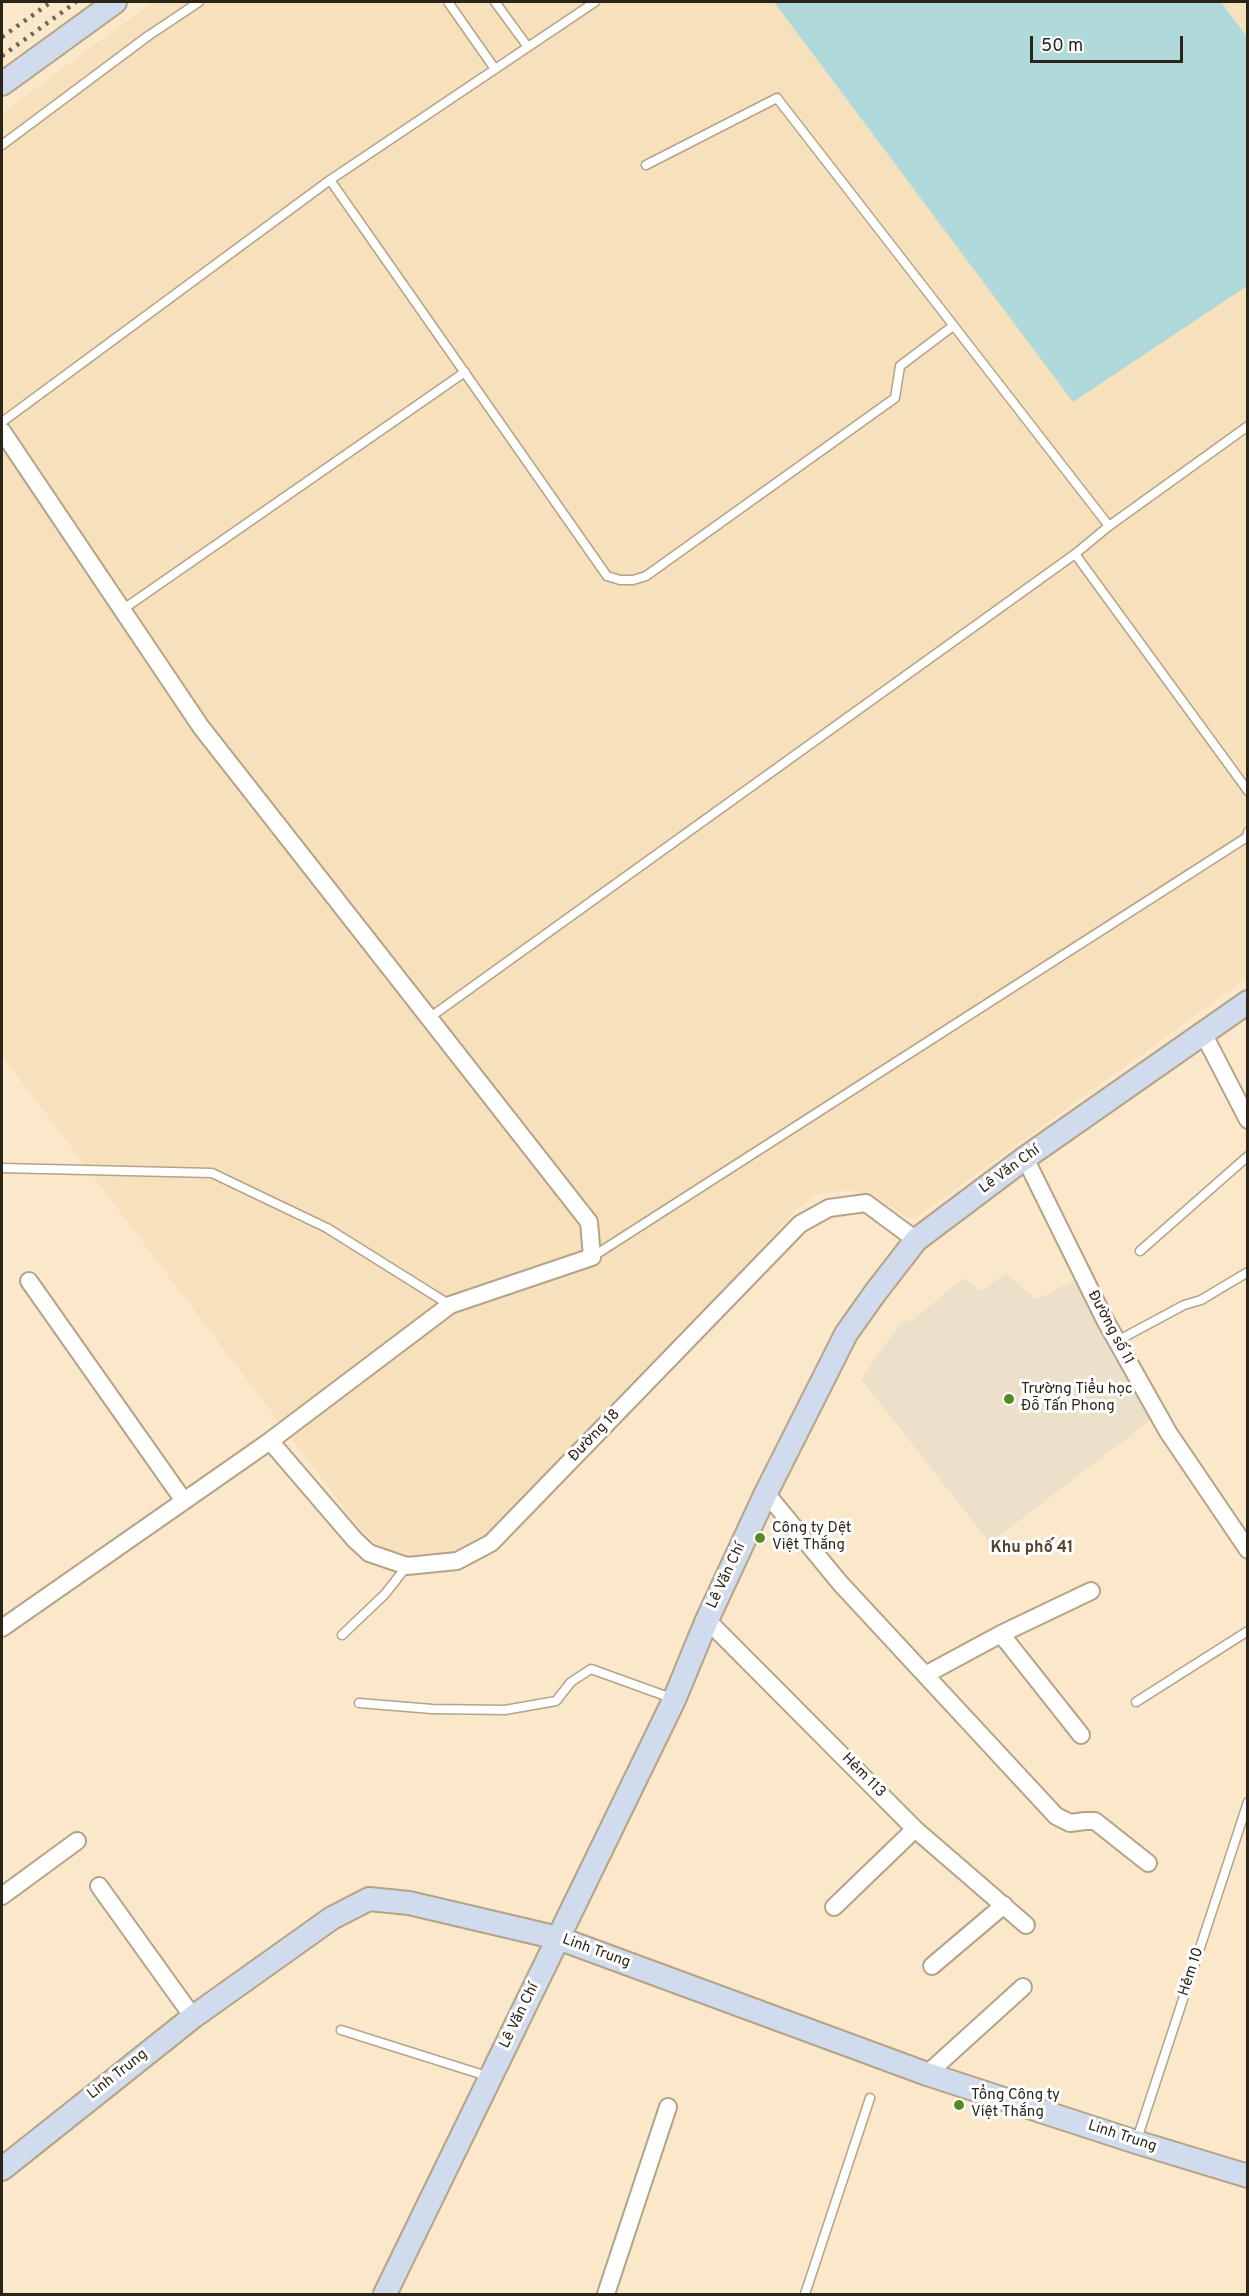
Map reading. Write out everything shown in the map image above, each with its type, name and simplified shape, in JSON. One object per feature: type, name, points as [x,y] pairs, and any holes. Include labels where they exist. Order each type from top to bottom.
[{"type":"main road","points":[[2,84],[115,2]]},
{"type":"main road","name":"Lê Văn Chí","points":[[390,2291],[674,1700],[707,1620],[766,1493],[846,1334],[916,1240],[1025,1158],[1248,1002]]},
{"type":"main road","name":"Linh Trung","points":[[2,2169],[193,2017],[332,1918],[369,1899],[409,1903],[558,1938],[927,2074],[1248,2176]]},
{"type":"street","points":[[2,431],[201,727],[589,1222],[592,1257],[450,1305],[270,1441],[2,1628]]},
{"type":"street","points":[[1203,1035],[1248,1119]]},
{"type":"street","name":"Đường số 11","points":[[1025,1158],[1105,1320],[1168,1432],[1248,1550]]},
{"type":"street","name":"Đường 18","points":[[270,1441],[369,1554],[407,1566],[457,1562],[491,1543],[800,1224],[829,1208],[866,1203],[916,1240]]},
{"type":"street","points":[[29,1281],[184,1501]]},
{"type":"street","points":[[766,1493],[840,1583],[1056,1816],[1070,1824],[1095,1821],[1148,1863]]},
{"type":"street","points":[[925,1675],[1001,1634],[1091,1591]]},
{"type":"street","name":"Hẻm 113","points":[[707,1620],[915,1829],[1026,1925]]},
{"type":"street","points":[[1001,1634],[1081,1735]]},
{"type":"street","points":[[834,1907],[915,1829]]},
{"type":"street","points":[[2,1896],[77,1841]]},
{"type":"street","points":[[99,1886],[193,2017]]},
{"type":"street","points":[[932,1966],[1004,1905]]},
{"type":"street","points":[[927,2074],[1023,1987]]},
{"type":"street","points":[[606,2295],[668,2107]]},
{"type":"lane","points":[[2,144],[199,2]]},
{"type":"lane","points":[[448,2],[495,69]]},
{"type":"lane","points":[[495,2],[528,47]]},
{"type":"lane","points":[[2,422],[330,180],[595,2]]},
{"type":"lane","points":[[646,165],[777,98],[1109,526]]},
{"type":"lane","points":[[330,180],[607,576],[620,580],[633,580],[646,576],[895,398],[900,366],[953,326]]},
{"type":"lane","points":[[122,610],[465,372]]},
{"type":"lane","points":[[429,1018],[1075,554],[1109,526],[1248,426]]},
{"type":"lane","points":[[1075,554],[1248,791]]},
{"type":"lane","points":[[592,1257],[1247,837],[1248,832]]},
{"type":"lane","points":[[1140,1251],[1248,1156]]},
{"type":"lane","points":[[2,1168],[212,1173],[327,1228],[450,1305]]},
{"type":"lane","points":[[1117,1341],[1184,1305],[1201,1300],[1248,1272]]},
{"type":"lane","points":[[342,1635],[385,1594],[407,1566]]},
{"type":"lane","points":[[1136,1702],[1248,1630]]},
{"type":"lane","points":[[359,1703],[432,1709],[505,1710],[556,1701],[571,1682],[591,1669],[674,1700]]},
{"type":"lane","name":"Hẻm 10","points":[[1136,2142],[1248,1802]]},
{"type":"lane","points":[[341,2030],[491,2078]]},
{"type":"lane","points":[[805,2295],[870,2098]]},
{"type":"shaded area","points":[[153,2],[1247,2],[1247,978],[914,1219],[903,1216],[873,1196],[855,1191],[836,1191],[814,1195],[793,1213],[765,1246],[487,1542],[469,1549],[435,1554],[408,1554],[389,1550],[376,1544],[360,1529],[2,1056],[2,113]]},
{"type":"shaded area","name":"Trường Tiểu học Đỗ Tấn Phong","points":[[1006,1273],[1036,1300],[1078,1278],[1152,1419],[990,1543],[861,1379],[901,1322],[913,1320],[963,1278],[981,1291]]},
{"type":"water","points":[[774,2],[1221,2],[1247,37],[1247,286],[1073,402]]},
{"type":"railway","points":[[2,37],[51,2]]},
{"type":"railway","points":[[2,56],[76,2]]},
{"type":"place","name":"Trường Tiểu học Đỗ Tấn Phong","points":[[1009,1399]]},
{"type":"place","name":"Công ty Dệt Việt Thắng","points":[[760,1538]]},
{"type":"place","name":"Tổng Công ty Việt Thắng","points":[[959,2105]]},
{"type":"district","name":"Khu phố 41","points":[[1032,1549]]}]
